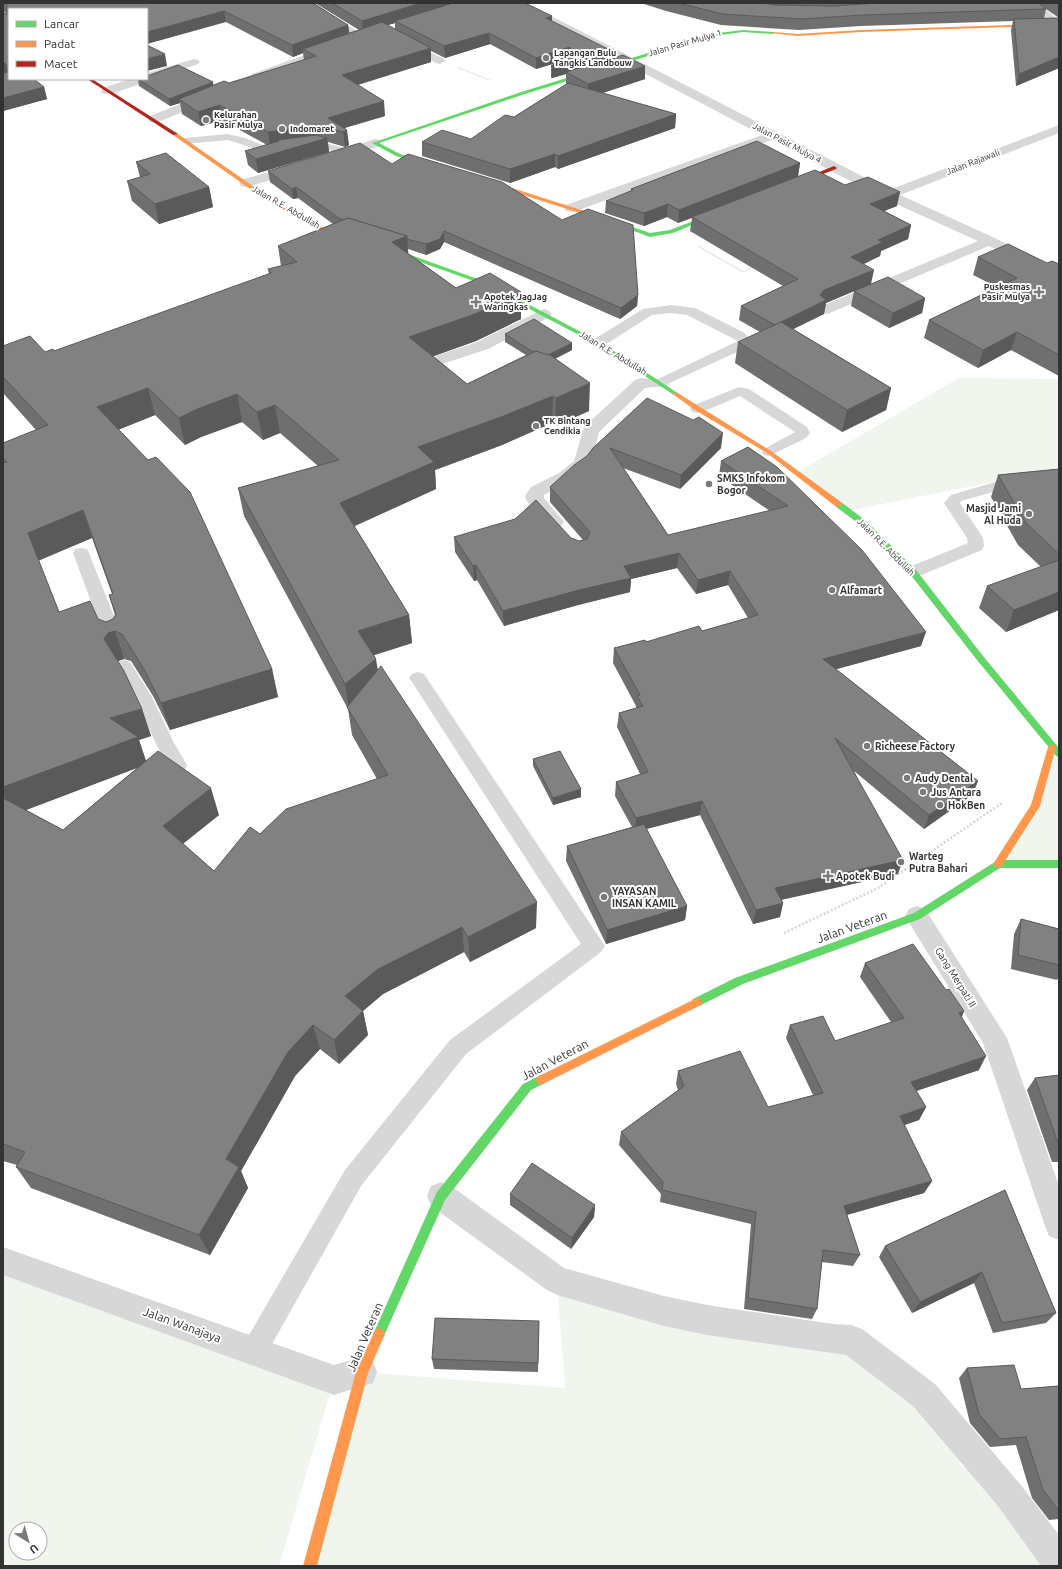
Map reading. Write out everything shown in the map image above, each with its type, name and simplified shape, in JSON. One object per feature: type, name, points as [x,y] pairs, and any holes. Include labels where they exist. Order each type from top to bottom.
[{"type":"main road","name":"Jalan Pasir Mulya 1","points":[[375,143],[522,93],[712,35],[731,32],[797,35],[861,31],[1058,25]]},
{"type":"main road","name":"Jalan R.E. Abdullah","points":[[90,80],[154,119],[265,197],[318,228],[356,238]]},
{"type":"main road","points":[[375,143],[398,156],[443,169]]},
{"type":"main road","points":[[783,188],[834,168]]},
{"type":"main road","points":[[481,180],[650,234],[671,232],[724,211]]},
{"type":"main road","name":"Jalan R.E. Abdullah","points":[[371,243],[423,260],[484,283],[544,314],[598,343],[697,408],[769,452],[862,522],[913,572],[1057,748]]},
{"type":"main road","points":[[998,864],[1035,806],[1057,748]]},
{"type":"main road","points":[[998,864],[1059,864]]},
{"type":"main road","name":"Jalan Veteran","points":[[310,1566],[362,1372],[441,1196],[527,1087],[739,981],[917,916],[998,864]]},
{"type":"street","points":[[304,3],[362,38]]},
{"type":"street","name":"Jalan Pasir Mulya 4","points":[[518,3],[834,168],[888,195],[990,241],[1059,277]]},
{"type":"street","points":[[1032,7],[1059,9]]},
{"type":"street","points":[[1032,7],[1058,25]]},
{"type":"street","points":[[249,80],[300,60],[376,34]]},
{"type":"street","points":[[148,77],[194,62]]},
{"type":"street","points":[[107,91],[139,80]]},
{"type":"street","points":[[154,119],[220,92]]},
{"type":"street","name":"Jalan Rajawali","points":[[888,195],[1059,130]]},
{"type":"street","points":[[571,208],[772,136]]},
{"type":"street","name":"Jalan Pasir Mulya 1","points":[[324,159],[375,143]]},
{"type":"street","points":[[246,183],[309,164]]},
{"type":"street","points":[[827,309],[990,241]]},
{"type":"street","points":[[442,359],[467,352],[493,342],[544,314]]},
{"type":"street","points":[[564,532],[534,500],[534,496],[537,491],[565,476],[582,463],[591,430],[640,383],[661,383]]},
{"type":"street","name":"Gang Merpati II","points":[[917,916],[994,1038],[1059,1226]]},
{"type":"street","points":[[441,1196],[557,1280],[664,1311],[698,1318],[833,1339],[851,1340],[924,1395],[1009,1495],[1059,1563]]},
{"type":"street","name":"Jalan Wanajaya","points":[[3,1261],[334,1380],[362,1372]]},
{"type":"lane","points":[[402,41],[440,61]]},
{"type":"lane","points":[[186,141],[227,137],[240,140],[269,151],[318,144],[347,152]]},
{"type":"lane","points":[[598,343],[648,312],[671,309],[690,311],[747,342],[661,383]]},
{"type":"lane","points":[[697,408],[739,390],[802,430],[801,435],[769,452]]},
{"type":"lane","points":[[913,572],[976,546],[975,538],[952,503],[956,498],[1002,485]]},
{"type":"lane","points":[[81,553],[115,642]]},
{"type":"lane","points":[[124,666],[143,697],[166,746],[178,764]]},
{"type":"lane","points":[[254,1351],[353,1178],[458,1047],[594,946],[418,678]]},
{"type":"path","points":[[440,61],[522,93]]},
{"type":"path","points":[[671,232],[743,272],[756,265]]},
{"type":"path","points":[[779,935],[878,888],[1004,802]]},
{"type":"shaded area","points":[[959,378],[1059,379],[1059,469],[847,511],[796,473]]},
{"type":"shaded area","points":[[1059,752],[1059,864],[998,864]]},
{"type":"shaded area","points":[[3,1269],[334,1380],[279,1566],[3,1566]]},
{"type":"shaded area","points":[[557,1280],[851,1340],[932,1391],[961,1466],[996,1485],[1059,1548],[1059,1566],[310,1566],[362,1372],[565,1388]]},
{"type":"building","points":[[7,3],[313,3],[348,25],[292,45],[224,11],[148,32],[148,8],[8,8],[7,66],[3,63],[3,13],[7,14]]},
{"type":"building","points":[[332,3],[421,3],[362,21]]},
{"type":"building","points":[[453,3],[525,3],[552,16],[546,18],[610,50],[551,66],[573,53],[570,47],[536,58],[489,33],[444,46],[395,21]]},
{"type":"building","points":[[679,3],[762,3],[775,5],[834,6],[877,3],[1039,3],[1046,9],[863,15],[801,19],[722,14]]},
{"type":"building","points":[[1059,18],[1059,57],[1019,74],[1014,19]]},
{"type":"building","points":[[382,22],[431,48],[342,75],[384,101],[328,118],[347,130],[343,132],[316,125],[268,132],[220,105],[198,112],[179,99],[224,81],[229,83],[316,56],[303,49]]},
{"type":"building","points":[[148,46],[165,54],[148,59]]},
{"type":"building","points":[[623,55],[645,66],[588,84],[566,72]]},
{"type":"building","points":[[178,65],[213,82],[169,99],[140,80],[148,80],[148,76]]},
{"type":"building","points":[[8,72],[8,80],[35,80],[44,87],[3,98],[3,73]]},
{"type":"building","points":[[568,83],[676,114],[558,156],[555,154],[510,169],[422,142],[442,130],[471,139],[505,115],[514,117]]},
{"type":"building","points":[[316,135],[327,138],[256,159],[245,151],[279,141],[278,140]]},
{"type":"building","points":[[757,141],[800,163],[679,210],[668,204],[644,213],[606,201],[633,190],[631,189]]},
{"type":"building","points":[[360,143],[392,164],[408,154],[502,182],[562,220],[588,209],[633,225],[638,295],[621,308],[444,231],[440,239],[426,244],[407,239],[407,236],[348,218],[344,220],[337,217],[296,187],[292,189],[268,171]]},
{"type":"building","points":[[166,153],[209,187],[155,204],[127,181],[150,174],[136,162]]},
{"type":"building","points":[[815,170],[845,185],[868,177],[900,192],[870,204],[911,225],[878,240],[883,242],[851,257],[874,270],[824,290],[820,295],[826,300],[775,325],[741,306],[798,279],[692,217]]},
{"type":"building","points":[[348,218],[407,236],[392,242],[456,288],[490,273],[521,292],[475,314],[409,337],[467,384],[536,351],[550,355],[590,383],[556,398],[553,396],[501,417],[418,447],[434,462],[340,503],[409,615],[358,631],[376,659],[345,684],[238,488],[339,460],[275,405],[257,412],[237,394],[195,410],[179,418],[148,388],[97,407],[148,460],[156,457],[190,492],[272,669],[161,703],[144,669],[122,634],[115,631],[108,633],[104,639],[124,671],[142,709],[110,718],[138,737],[3,787],[3,463],[7,462],[3,458],[3,443],[48,425],[3,377],[3,346],[30,336],[45,352],[53,349],[54,351],[271,273],[268,269],[297,262],[278,246]],"holes":[[[83,510],[113,594],[109,595],[116,614],[113,619],[106,622],[98,619],[90,601],[59,612],[28,533]]]},
{"type":"building","points":[[1008,244],[1047,263],[1052,261],[1059,264],[1059,355],[1017,332],[983,350],[929,320],[1017,278],[978,257]]},
{"type":"building","points":[[888,277],[925,298],[893,313],[854,291]]},
{"type":"building","points":[[534,319],[572,343],[548,355],[536,351],[533,352],[505,334]]},
{"type":"building","points":[[781,322],[891,388],[847,410],[738,342]]},
{"type":"building","points":[[647,398],[693,420],[699,417],[723,433],[681,475],[610,448],[668,535],[788,506],[721,461],[748,447],[777,467],[862,550],[926,632],[823,659],[978,781],[929,815],[835,738],[903,860],[775,888],[783,903],[756,910],[702,801],[636,818],[616,782],[648,772],[619,713],[643,706],[637,696],[640,695],[614,648],[645,640],[646,642],[699,626],[702,631],[758,615],[730,571],[698,580],[679,553],[624,566],[631,578],[579,590],[503,611],[476,565],[473,566],[454,537],[515,519],[536,500],[571,538],[579,541],[587,539],[590,532],[550,487],[574,465],[587,456],[593,448]]},
{"type":"building","points":[[1059,469],[1059,554],[1026,523],[998,475]]},
{"type":"building","points":[[1059,560],[1059,592],[1014,610],[987,586]]},
{"type":"building","points":[[381,666],[537,902],[468,937],[462,927],[378,969],[345,996],[363,1011],[334,1040],[313,1025],[288,1052],[226,1159],[239,1167],[199,1235],[16,1167],[25,1152],[3,1144],[3,798],[63,830],[158,751],[211,788],[163,826],[214,871],[250,827],[260,834],[286,809],[388,775],[347,707]]},
{"type":"building","points":[[560,751],[581,789],[553,798],[533,759]]},
{"type":"building","points":[[644,824],[687,906],[607,930],[567,846]]},
{"type":"building","points":[[1021,919],[1059,929],[1059,965],[1018,955]]},
{"type":"building","points":[[913,944],[946,990],[949,989],[964,1011],[959,1013],[986,1056],[911,1082],[926,1107],[900,1116],[932,1181],[844,1206],[860,1255],[823,1250],[817,1309],[748,1298],[756,1212],[662,1190],[663,1182],[621,1132],[684,1086],[678,1071],[740,1051],[768,1107],[823,1093],[790,1025],[823,1016],[835,1041],[904,1018],[865,963]]},
{"type":"building","points":[[1059,1075],[1059,1146],[1035,1078]]},
{"type":"building","points":[[532,1163],[595,1205],[572,1238],[510,1194]]},
{"type":"building","points":[[1005,1190],[1056,1313],[1002,1323],[982,1272],[920,1302],[885,1246]]},
{"type":"building","points":[[435,1318],[539,1321],[538,1363],[432,1359]]},
{"type":"building","points":[[1014,1365],[1021,1389],[1059,1386],[1059,1511],[1043,1490],[1026,1437],[1000,1439],[979,1414],[967,1368]]},
{"type":"traffic: fast","points":[[431,166],[398,155],[375,143],[523,93],[712,35],[743,31],[773,33]]},
{"type":"traffic: fast","points":[[604,219],[650,235],[671,232],[718,213]]},
{"type":"traffic: fast","points":[[383,247],[484,283],[598,343],[676,394]]},
{"type":"traffic: fast","points":[[838,504],[862,522],[913,572],[980,658],[1059,754]]},
{"type":"traffic: fast","points":[[697,1002],[739,981],[917,916],[998,864],[1059,864]]},
{"type":"traffic: fast","points":[[379,1334],[441,1196],[527,1087],[541,1080]]},
{"type":"traffic: slow","points":[[773,33],[797,35],[861,31],[1042,25]]},
{"type":"traffic: slow","points":[[175,134],[265,197],[318,228],[350,237]]},
{"type":"traffic: slow","points":[[487,182],[604,219]]},
{"type":"traffic: slow","points":[[676,394],[697,409],[769,452],[838,504]]},
{"type":"traffic: slow","points":[[998,864],[1035,806],[1052,747]]},
{"type":"traffic: slow","points":[[541,1080],[697,1002]]},
{"type":"traffic: slow","points":[[310,1566],[362,1372],[379,1334]]},
{"type":"traffic: jam","points":[[91,80],[175,134]]},
{"type":"traffic: jam","points":[[793,184],[834,168]]},
{"type":"place","name":"Lapangan Bulu Tangkis Landbouw","points":[[546,58]]},
{"type":"place","name":"Kelurahan Pasir Mulya","points":[[206,120]]},
{"type":"place","name":"Indomaret","points":[[282,129]]},
{"type":"place","name":"Puskesmas Pasir Mulya","points":[[1039,292]]},
{"type":"place","name":"Apotek JagJag Waringkas","points":[[476,302]]},
{"type":"place","name":"TK Bintang Cendikia","points":[[536,426]]},
{"type":"place","name":"SMKS Infokom Bogor","points":[[709,484]]},
{"type":"place","name":"Masjid Jami Al Huda","points":[[1029,514]]},
{"type":"place","name":"Alfamart","points":[[832,590]]},
{"type":"place","name":"Richeese Factory","points":[[867,746]]},
{"type":"place","name":"Audy Dental","points":[[907,778]]},
{"type":"place","name":"Jus Antara","points":[[923,792]]},
{"type":"place","name":"HokBen","points":[[940,805]]},
{"type":"place","name":"Warteg Putra Bahari","points":[[901,862]]},
{"type":"place","name":"Apotek Budi","points":[[828,876]]},
{"type":"place","name":"YAYASAN INSAN KAMIL","points":[[604,897]]}]
